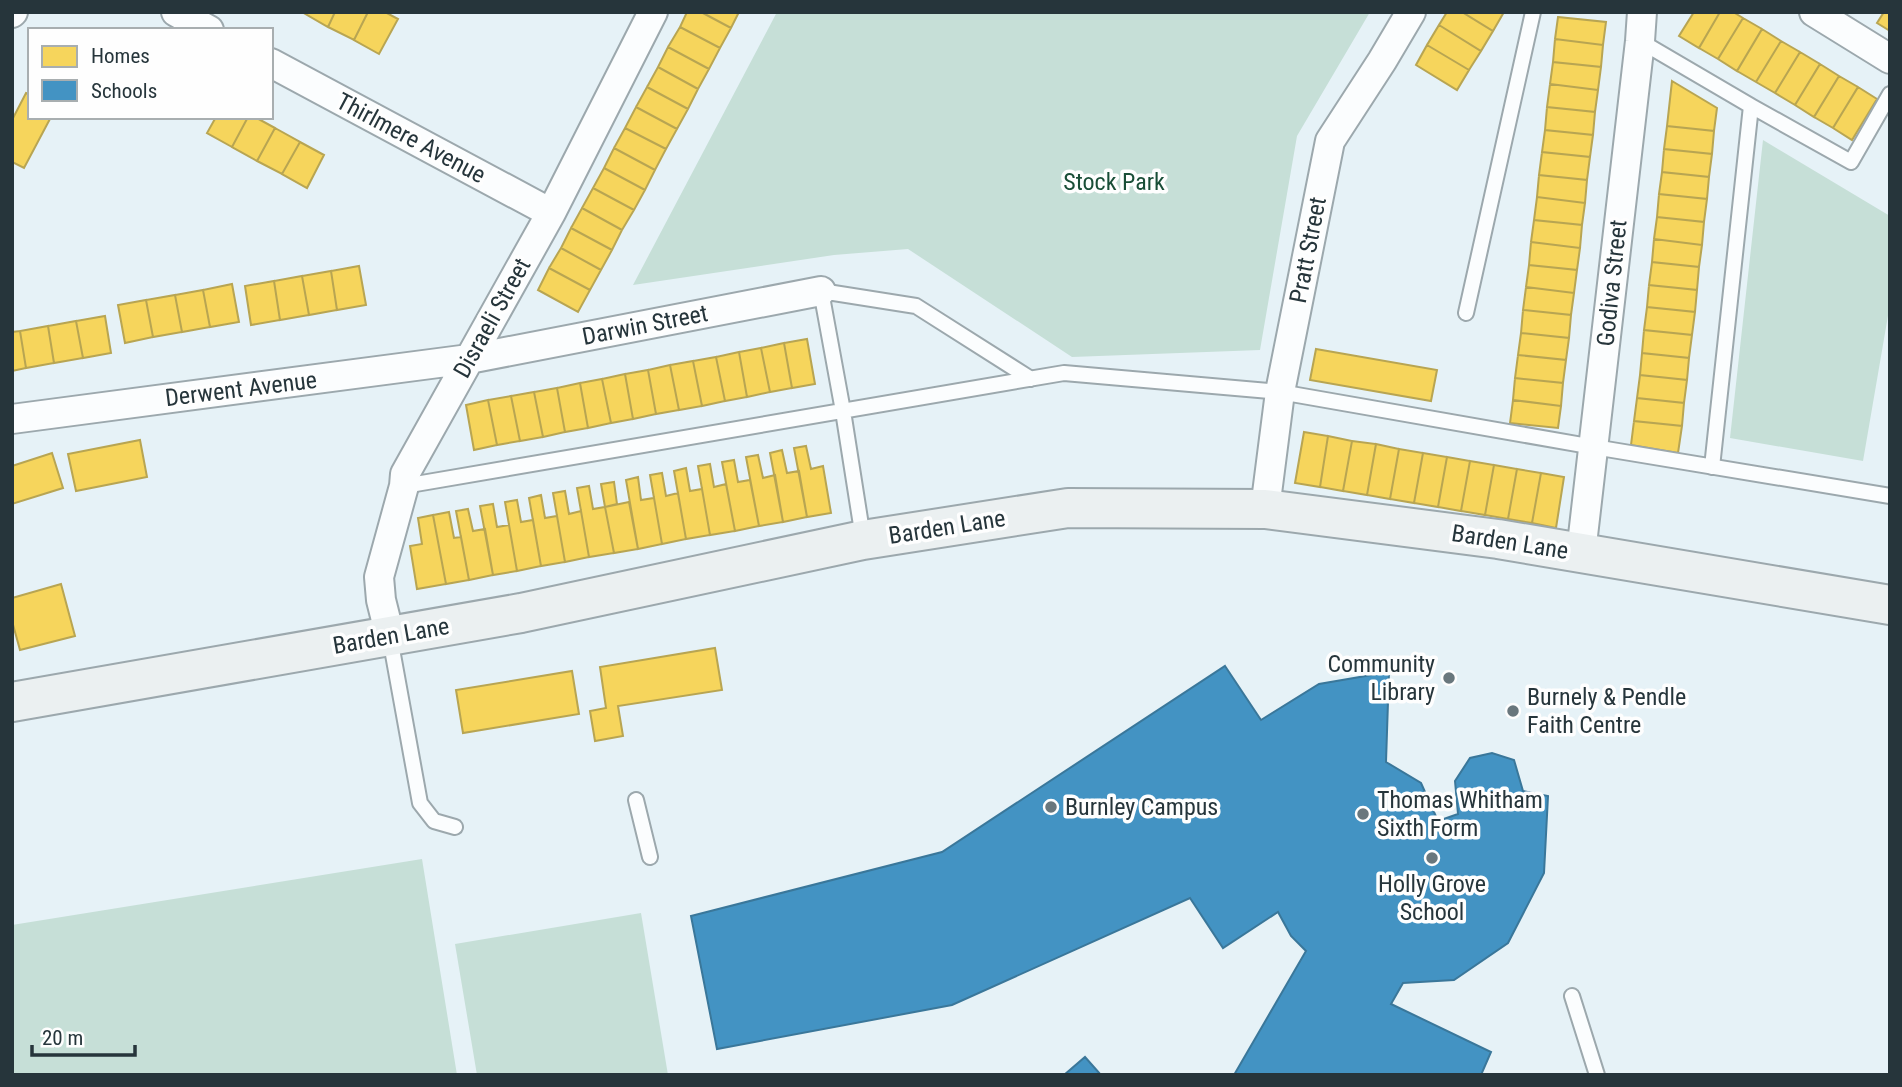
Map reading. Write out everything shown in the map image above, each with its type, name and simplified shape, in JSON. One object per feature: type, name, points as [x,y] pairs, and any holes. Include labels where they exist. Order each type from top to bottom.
[{"type":"street","points":[[176,12],[205,28]]},
{"type":"street","name":"Disraeli Street","points":[[390,636],[381,600],[379,577],[405,474],[551,213],[653,12]]},
{"type":"street","name":"Pratt Street","points":[[1265,509],[1280,392],[1330,141],[1411,12]]},
{"type":"street","name":"Godiva Street","points":[[1581,553],[1642,12]]},
{"type":"street","points":[[1829,16],[1890,59]]},
{"type":"street","name":"Thirlmere Avenue","points":[[273,64],[551,213]]},
{"type":"street","name":"Darwin Street","points":[[469,359],[821,291]]},
{"type":"street","name":"Derwent Avenue","points":[[12,419],[469,359]]},
{"type":"street","name":"Barden Lane","points":[[12,702],[521,613],[863,540],[1068,509],[1265,509],[1498,539],[1890,605]]},
{"type":"lane","points":[[1466,313],[1534,12]]},
{"type":"lane","points":[[1640,41],[1851,162],[1890,94]]},
{"type":"lane","points":[[1712,467],[1751,106]]},
{"type":"lane","points":[[863,540],[844,411],[821,291],[916,306],[1031,379]]},
{"type":"lane","points":[[404,486],[1064,373],[1280,392],[1890,496]]},
{"type":"lane","points":[[390,636],[420,803],[434,821],[455,827]]},
{"type":"lane","points":[[636,800],[650,857]]},
{"type":"lane","points":[[1572,996],[1597,1075]]},
{"type":"green space","name":"Stock Park","points":[[777,12],[1370,12],[1297,136],[1260,350],[1072,357],[908,249],[834,255],[633,285]]},
{"type":"green space","points":[[1763,140],[1890,216],[1890,304],[1863,461],[1730,438]]},
{"type":"green space","points":[[422,859],[457,1075],[12,1075],[12,925]]},
{"type":"green space","points":[[641,913],[668,1075],[477,1075],[455,944]]},
{"type":"building: Homes","points":[[302,12],[335,12],[328,27]]},
{"type":"building: Homes","points":[[335,12],[368,12],[354,40],[328,27]]},
{"type":"building: Homes","points":[[368,12],[385,12],[398,19],[379,54],[354,40]]},
{"type":"building: Homes","points":[[687,12],[701,12],[731,28],[720,48],[680,27]]},
{"type":"building: Homes","points":[[701,12],[739,12],[731,28]]},
{"type":"building: Homes","points":[[1447,12],[1462,12],[1493,31],[1481,51],[1439,25]]},
{"type":"building: Homes","points":[[1462,12],[1504,12],[1493,31]]},
{"type":"building: Homes","points":[[1694,12],[1720,12],[1699,48],[1679,36]]},
{"type":"building: Homes","points":[[1720,12],[1733,12],[1743,18],[1718,59],[1699,48]]},
{"type":"building: Homes","points":[[1884,12],[1890,12],[1890,31],[1877,23]]},
{"type":"building: Homes","points":[[1558,17],[1606,22],[1603,45],[1555,39]]},
{"type":"building: Homes","points":[[1743,18],[1762,29],[1737,71],[1718,59]]},
{"type":"building: Homes","points":[[1439,25],[1481,51],[1469,70],[1427,45]]},
{"type":"building: Homes","points":[[680,27],[720,48],[709,69],[668,47]]},
{"type":"building: Homes","points":[[1762,29],[1781,41],[1756,82],[1737,71]]},
{"type":"building: Homes","points":[[1555,39],[1603,45],[1601,67],[1553,62]]},
{"type":"building: Homes","points":[[1781,41],[1800,52],[1775,93],[1756,82]]},
{"type":"building: Homes","points":[[1427,45],[1469,70],[1457,90],[1416,65]]},
{"type":"building: Homes","points":[[668,47],[709,69],[698,89],[658,67]]},
{"type":"building: Homes","points":[[1800,52],[1820,64],[1795,105],[1775,93]]},
{"type":"building: Homes","points":[[1553,62],[1601,67],[1598,90],[1550,84]]},
{"type":"building: Homes","points":[[1820,64],[1839,76],[1814,117],[1795,105]]},
{"type":"building: Homes","points":[[658,67],[698,89],[688,109],[647,87]]},
{"type":"building: Homes","points":[[1839,76],[1858,87],[1833,128],[1814,117]]},
{"type":"building: Homes","points":[[1672,81],[1717,108],[1714,131],[1667,126]]},
{"type":"building: Homes","points":[[1550,84],[1598,90],[1595,112],[1547,107]]},
{"type":"building: Homes","points":[[647,87],[688,109],[677,129],[636,107]]},
{"type":"building: Homes","points":[[1858,87],[1877,99],[1852,140],[1833,128]]},
{"type":"building: Homes","points":[[26,93],[28,119],[50,119],[24,168],[12,162],[12,120]]},
{"type":"building: Homes","points":[[636,107],[677,129],[666,149],[625,128]]},
{"type":"building: Homes","points":[[1547,107],[1595,112],[1593,135],[1545,130]]},
{"type":"building: Homes","points":[[215,119],[247,119],[232,147],[207,133]]},
{"type":"building: Homes","points":[[247,119],[259,119],[275,128],[257,161],[232,147]]},
{"type":"building: Homes","points":[[1667,126],[1714,131],[1712,154],[1664,149]]},
{"type":"building: Homes","points":[[275,128],[300,142],[282,174],[257,161]]},
{"type":"building: Homes","points":[[625,128],[666,149],[655,170],[614,148]]},
{"type":"building: Homes","points":[[1545,130],[1593,135],[1590,157],[1542,152]]},
{"type":"building: Homes","points":[[300,142],[324,155],[307,188],[282,174]]},
{"type":"building: Homes","points":[[614,148],[655,170],[645,190],[604,168]]},
{"type":"building: Homes","points":[[1664,149],[1712,154],[1709,177],[1662,172]]},
{"type":"building: Homes","points":[[1542,152],[1590,157],[1587,180],[1539,175]]},
{"type":"building: Homes","points":[[604,168],[645,190],[634,210],[593,188]]},
{"type":"building: Homes","points":[[1662,172],[1709,177],[1707,199],[1659,194]]},
{"type":"building: Homes","points":[[1539,175],[1587,180],[1585,203],[1537,197]]},
{"type":"building: Homes","points":[[593,188],[634,210],[622,230],[582,208]]},
{"type":"building: Homes","points":[[1659,194],[1707,199],[1704,222],[1657,217]]},
{"type":"building: Homes","points":[[1537,197],[1585,203],[1582,225],[1534,220]]},
{"type":"building: Homes","points":[[582,208],[622,230],[612,250],[571,228]]},
{"type":"building: Homes","points":[[1657,217],[1704,222],[1702,245],[1654,239]]},
{"type":"building: Homes","points":[[1534,220],[1582,225],[1580,248],[1531,242]]},
{"type":"building: Homes","points":[[571,228],[612,250],[601,270],[561,248]]},
{"type":"building: Homes","points":[[1654,239],[1702,245],[1699,267],[1652,262]]},
{"type":"building: Homes","points":[[1531,242],[1580,248],[1577,270],[1529,265]]},
{"type":"building: Homes","points":[[561,248],[601,270],[590,290],[549,268]]},
{"type":"building: Homes","points":[[1652,262],[1699,267],[1697,290],[1649,285]]},
{"type":"building: Homes","points":[[1529,265],[1577,270],[1574,293],[1526,287]]},
{"type":"building: Homes","points":[[359,266],[366,305],[337,310],[331,271]]},
{"type":"building: Homes","points":[[549,268],[590,290],[578,312],[538,290]]},
{"type":"building: Homes","points":[[331,271],[337,310],[309,315],[302,276]]},
{"type":"building: Homes","points":[[302,276],[309,315],[280,320],[274,281]]},
{"type":"building: Homes","points":[[274,281],[280,320],[251,325],[245,286]]},
{"type":"building: Homes","points":[[232,284],[239,322],[210,327],[203,290]]},
{"type":"building: Homes","points":[[1649,285],[1697,290],[1695,312],[1647,307]]},
{"type":"building: Homes","points":[[1526,287],[1574,293],[1571,315],[1523,310]]},
{"type":"building: Homes","points":[[203,290],[210,327],[182,332],[175,295]]},
{"type":"building: Homes","points":[[175,295],[182,332],[153,337],[146,300]]},
{"type":"building: Homes","points":[[146,300],[153,337],[125,343],[118,305]]},
{"type":"building: Homes","points":[[1647,307],[1695,312],[1692,335],[1644,330]]},
{"type":"building: Homes","points":[[1523,310],[1571,315],[1569,338],[1521,333]]},
{"type":"building: Homes","points":[[105,316],[111,353],[83,358],[76,321]]},
{"type":"building: Homes","points":[[76,321],[83,358],[54,363],[48,326]]},
{"type":"building: Homes","points":[[48,326],[54,363],[26,368],[20,331]]},
{"type":"building: Homes","points":[[1644,330],[1692,335],[1689,358],[1642,353]]},
{"type":"building: Homes","points":[[20,331],[26,368],[12,371],[12,332]]},
{"type":"building: Homes","points":[[1521,333],[1569,338],[1566,360],[1518,355]]},
{"type":"building: Homes","points":[[807,339],[815,384],[792,388],[784,343]]},
{"type":"building: Homes","points":[[784,343],[792,388],[770,392],[761,348]]},
{"type":"building: Homes","points":[[761,348],[770,392],[747,397],[739,352]]},
{"type":"building: Homes","points":[[1316,349],[1437,370],[1431,401],[1310,380]]},
{"type":"building: Homes","points":[[739,352],[747,397],[725,401],[716,357]]},
{"type":"building: Homes","points":[[1642,353],[1689,358],[1687,380],[1640,375]]},
{"type":"building: Homes","points":[[1518,355],[1566,360],[1563,383],[1515,378]]},
{"type":"building: Homes","points":[[716,357],[725,401],[702,406],[693,361]]},
{"type":"building: Homes","points":[[693,361],[702,406],[679,410],[670,365]]},
{"type":"building: Homes","points":[[670,365],[679,410],[656,414],[648,370]]},
{"type":"building: Homes","points":[[648,370],[656,414],[633,419],[625,374]]},
{"type":"building: Homes","points":[[625,374],[633,419],[611,423],[602,379]]},
{"type":"building: Homes","points":[[1640,375],[1687,380],[1684,403],[1637,398]]},
{"type":"building: Homes","points":[[1515,378],[1563,383],[1561,406],[1513,400]]},
{"type":"building: Homes","points":[[602,379],[611,423],[588,428],[580,383]]},
{"type":"building: Homes","points":[[580,383],[588,428],[565,432],[557,388]]},
{"type":"building: Homes","points":[[557,388],[565,432],[543,437],[534,392]]},
{"type":"building: Homes","points":[[534,392],[543,437],[520,441],[511,396]]},
{"type":"building: Homes","points":[[511,396],[520,441],[497,445],[488,400]]},
{"type":"building: Homes","points":[[1637,398],[1684,403],[1682,426],[1634,421]]},
{"type":"building: Homes","points":[[488,400],[497,445],[474,450],[466,405]]},
{"type":"building: Homes","points":[[1513,400],[1561,406],[1558,428],[1510,423]]},
{"type":"building: Homes","points":[[1634,421],[1682,426],[1678,453],[1631,445]]},
{"type":"building: Homes","points":[[1304,432],[1328,436],[1320,487],[1295,483]]},
{"type":"building: Homes","points":[[1328,436],[1352,441],[1343,491],[1320,487]]},
{"type":"building: Homes","points":[[140,440],[147,477],[76,491],[68,454]]},
{"type":"building: Homes","points":[[1352,441],[1376,444],[1367,495],[1343,491]]},
{"type":"building: Homes","points":[[1376,444],[1399,449],[1390,499],[1367,495]]},
{"type":"building: Homes","points":[[806,446],[811,469],[823,466],[831,513],[807,517],[794,448]]},
{"type":"building: Homes","points":[[1399,449],[1423,453],[1414,503],[1390,499]]},
{"type":"building: Homes","points":[[782,450],[787,473],[799,471],[807,517],[783,522],[770,453]]},
{"type":"building: Homes","points":[[52,453],[63,488],[12,504],[12,466]]},
{"type":"building: Homes","points":[[1423,453],[1447,457],[1438,507],[1414,503]]},
{"type":"building: Homes","points":[[758,455],[763,478],[775,475],[783,522],[759,526],[746,457]]},
{"type":"building: Homes","points":[[1447,457],[1470,461],[1461,511],[1438,507]]},
{"type":"building: Homes","points":[[734,460],[738,482],[750,480],[759,526],[735,531],[722,462]]},
{"type":"building: Homes","points":[[1470,461],[1494,465],[1485,515],[1461,511]]},
{"type":"building: Homes","points":[[710,464],[714,487],[726,484],[735,531],[710,535],[698,466]]},
{"type":"building: Homes","points":[[1494,465],[1517,469],[1508,519],[1485,515]]},
{"type":"building: Homes","points":[[686,468],[690,491],[702,489],[710,535],[686,539],[674,471]]},
{"type":"building: Homes","points":[[1517,469],[1541,473],[1532,523],[1508,519]]},
{"type":"building: Homes","points":[[662,473],[666,496],[678,493],[686,539],[662,544],[650,475]]},
{"type":"building: Homes","points":[[1541,473],[1564,477],[1556,528],[1532,523]]},
{"type":"building: Homes","points":[[638,477],[641,500],[654,498],[662,544],[638,549],[626,480]]},
{"type":"building: Homes","points":[[614,482],[617,504],[605,507],[601,484]]},
{"type":"building: Homes","points":[[589,486],[593,509],[605,507],[614,553],[589,557],[577,488]]},
{"type":"building: Homes","points":[[565,491],[569,514],[581,511],[589,557],[565,562],[553,493]]},
{"type":"building: Homes","points":[[541,495],[545,518],[557,516],[565,562],[541,566],[529,498]]},
{"type":"building: Homes","points":[[517,500],[521,522],[533,520],[541,566],[517,571],[505,502]]},
{"type":"building: Homes","points":[[629,502],[638,549],[614,553],[605,507]]},
{"type":"building: Homes","points":[[493,504],[497,527],[509,525],[517,571],[493,575],[480,506]]},
{"type":"building: Homes","points":[[468,509],[473,531],[485,529],[493,575],[469,580],[456,511]]},
{"type":"building: Homes","points":[[449,512],[454,538],[461,537],[469,580],[446,584],[433,515]]},
{"type":"building: Homes","points":[[433,515],[446,584],[417,589],[410,546],[422,544],[418,518]]},
{"type":"building: Homes","points":[[61,584],[75,636],[20,650],[12,621],[12,598]]},
{"type":"building: Homes","points":[[715,648],[722,690],[618,706],[623,736],[595,741],[590,711],[606,708],[600,667]]},
{"type":"building: Homes","points":[[572,671],[579,714],[463,733],[456,690]]},
{"type":"building: Schools","points":[[1225,666],[1261,720],[1319,684],[1389,672],[1386,762],[1421,783],[1438,821],[1458,814],[1455,781],[1470,758],[1492,753],[1514,760],[1523,791],[1548,796],[1544,873],[1508,943],[1454,980],[1403,983],[1391,1004],[1491,1052],[1481,1075],[1234,1075],[1306,951],[1291,936],[1278,912],[1223,948],[1190,898],[952,1005],[717,1049],[691,916],[942,852]]},
{"type":"building: Schools","points":[[1085,1057],[1101,1075],[1064,1075]]},
{"type":"place","name":"Community Library","points":[[1449,678]]},
{"type":"place","name":"Burnely & Pendle Faith Centre","points":[[1513,711]]},
{"type":"place","name":"Burnley Campus","points":[[1051,807]]},
{"type":"place","name":"Thomas Whitham Sixth Form","points":[[1363,814]]},
{"type":"place","name":"Holly Grove School","points":[[1432,858]]}]
